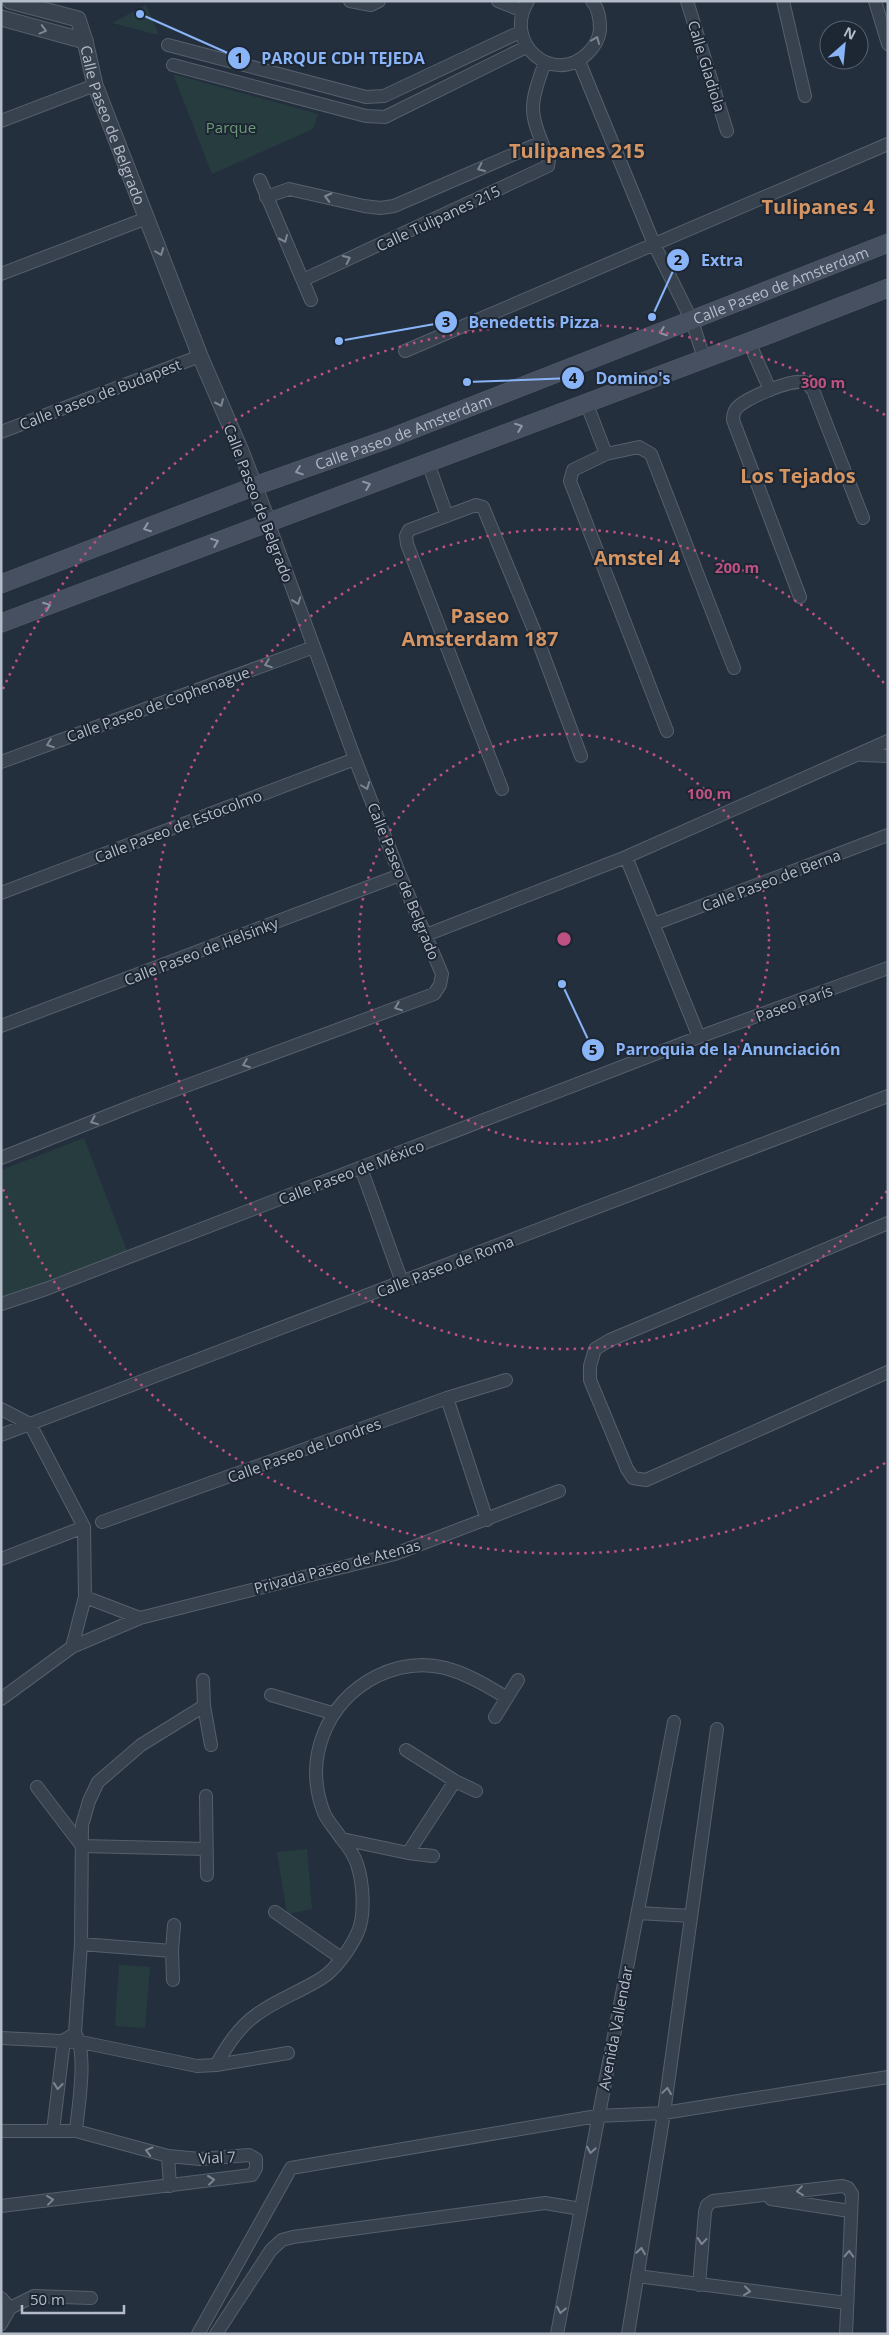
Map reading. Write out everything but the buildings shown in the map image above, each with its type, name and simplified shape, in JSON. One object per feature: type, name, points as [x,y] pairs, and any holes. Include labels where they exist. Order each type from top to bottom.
[{"type":"main road","name":"Calle Paseo de Amsterdam","points":[[1,584],[255,486],[388,439],[888,243]]},
{"type":"main road","points":[[1,623],[888,288]]},
{"type":"street","name":"Calle Paseo de Belgrado","points":[[1,1158],[137,1104],[434,994],[440,985],[442,974],[400,875],[355,759],[255,486],[200,356],[96,85],[78,19],[10,1]]},
{"type":"street","points":[[350,1],[371,5],[380,1]]},
{"type":"street","points":[[498,1],[525,6],[520,17],[520,32],[526,47],[537,58],[552,64],[568,65],[579,61],[593,48],[600,33],[598,3]]},
{"type":"street","name":"Calle Gladiola","points":[[687,1],[727,131]]},
{"type":"street","points":[[783,1],[805,96]]},
{"type":"street","points":[[876,1],[888,44]]},
{"type":"street","points":[[1,18],[85,41]]},
{"type":"street","points":[[168,45],[366,96],[384,96],[520,32]]},
{"type":"street","points":[[173,65],[366,116],[385,117],[526,47]]},
{"type":"street","points":[[579,61],[654,244],[692,321],[704,358]]},
{"type":"street","name":"Calle Tulipanes 215","points":[[303,280],[548,166],[549,160],[532,118],[531,105],[545,62]]},
{"type":"street","points":[[1,121],[96,85]]},
{"type":"street","name":"Calle Tulipanes 215","points":[[266,197],[289,189],[364,206],[380,208],[394,206],[542,142]]},
{"type":"street","points":[[405,350],[888,144]]},
{"type":"street","points":[[260,180],[312,300]]},
{"type":"street","points":[[1,274],[147,218]]},
{"type":"street","points":[[749,342],[770,390]]},
{"type":"street","name":"Calle Paseo de Budapest","points":[[1,432],[200,356]]},
{"type":"street","points":[[800,597],[733,420],[733,414],[737,407],[770,390],[802,382],[813,390],[863,518]]},
{"type":"street","points":[[586,402],[606,454]]},
{"type":"street","points":[[667,731],[570,481],[573,470],[606,454],[640,447],[651,454],[734,668]]},
{"type":"street","points":[[428,463],[447,516]]},
{"type":"street","points":[[502,788],[407,544],[406,536],[409,530],[476,505],[483,507],[488,514],[581,756]]},
{"type":"street","name":"Calle Paseo de Cophenague","points":[[1,762],[314,647]]},
{"type":"street","points":[[426,935],[626,857],[888,741]]},
{"type":"street","points":[[860,754],[888,756]]},
{"type":"street","name":"Calle Paseo de Estocolmo","points":[[1,892],[355,759]]},
{"type":"street","name":"Calle Paseo de Berna","points":[[654,924],[888,835]]},
{"type":"street","points":[[626,857],[699,1037]]},
{"type":"street","name":"Calle Paseo de Helsinky","points":[[1,1026],[400,875]]},
{"type":"street","name":"Paseo París","points":[[699,1037],[888,968]]},
{"type":"street","name":"Calle Paseo de México","points":[[1,1304],[46,1289],[699,1037]]},
{"type":"street","name":"Calle Paseo de Roma","points":[[1,1435],[888,1096]]},
{"type":"street","points":[[361,1168],[402,1282]]},
{"type":"street","points":[[888,1223],[610,1340],[595,1349],[590,1366],[590,1380],[632,1478],[646,1480],[888,1372]]},
{"type":"street","name":"Calle Paseo de Londres","points":[[102,1522],[447,1398],[506,1380]]},
{"type":"street","points":[[447,1398],[487,1520]]},
{"type":"street","points":[[1,1409],[30,1424],[84,1527],[86,1597],[72,1647]]},
{"type":"street","name":"Privada Paseo de Atenas","points":[[1,1699],[72,1647],[140,1618],[395,1554],[559,1491]]},
{"type":"street","points":[[1,1559],[84,1527]]},
{"type":"street","points":[[86,1597],[140,1618]]},
{"type":"street","points":[[216,2065],[234,2035],[255,2016],[324,1978],[341,1958],[358,1933],[362,1906],[361,1884],[356,1862],[325,1816],[318,1796],[316,1769],[323,1734],[332,1713],[356,1688],[379,1675],[412,1664],[447,1667],[482,1682],[507,1698]]},
{"type":"street","points":[[203,1680],[204,1706],[212,1745]]},
{"type":"street","points":[[495,1717],[518,1680]]},
{"type":"street","points":[[271,1695],[332,1713]]},
{"type":"street","points":[[76,2131],[82,1825],[98,1782],[141,1745],[204,1706]]},
{"type":"street","name":"Avenida Vallendar","points":[[557,2334],[597,2116],[674,1722]]},
{"type":"street","points":[[628,2334],[664,2113],[717,1729]]},
{"type":"street","points":[[406,1750],[455,1781],[476,1791]]},
{"type":"street","points":[[408,1853],[455,1781]]},
{"type":"street","points":[[37,1787],[82,1846]]},
{"type":"street","points":[[206,1796],[207,1875]]},
{"type":"street","points":[[342,1839],[408,1853],[433,1856]]},
{"type":"street","points":[[82,1846],[206,1849]]},
{"type":"street","points":[[275,1912],[341,1958]]},
{"type":"street","points":[[638,1913],[691,1916]]},
{"type":"street","points":[[173,1980],[172,1951],[174,1924]]},
{"type":"street","points":[[81,1944],[172,1951]]},
{"type":"street","points":[[1,2038],[64,2040],[78,2038],[197,2066],[216,2065],[288,2053]]},
{"type":"street","points":[[53,2131],[64,2040]]},
{"type":"street","points":[[198,2334],[291,2168],[597,2116],[664,2113],[888,2077]]},
{"type":"street","name":"Vial 7","points":[[1,2132],[76,2131],[168,2156],[200,2159],[250,2155],[256,2160],[256,2168],[252,2175],[1,2206]]},
{"type":"street","points":[[168,2156],[170,2186]]},
{"type":"street","points":[[699,2285],[707,2205],[713,2201],[842,2186],[848,2188],[852,2194],[846,2334]]},
{"type":"street","points":[[755,2196],[850,2211]]},
{"type":"street","points":[[216,2334],[271,2250],[282,2240],[545,2203],[581,2209]]},
{"type":"street","points":[[637,2276],[847,2303]]},
{"type":"street","points":[[1,2324],[10,2308],[34,2296],[91,2298]]},
{"type":"street","points":[[1,2298],[10,2308]]},
{"type":"green space","points":[[146,5],[159,35],[112,23]]},
{"type":"green space","name":"Parque","points":[[173,74],[318,114],[313,129],[212,174]]},
{"type":"green space","points":[[84,1138],[128,1253],[1,1299],[1,1170]]},
{"type":"green space","points":[[307,1849],[312,1909],[287,1914],[277,1852]]},
{"type":"green space","points":[[119,1965],[150,1967],[145,2028],[115,2026]]},
{"type":"place","name":"PARQUE CDH TEJEDA","points":[[140,14]]},
{"type":"place","name":"Extra","points":[[652,317]]},
{"type":"place","name":"Benedettis Pizza","points":[[339,341]]},
{"type":"place","name":"Domino's","points":[[467,382]]},
{"type":"place","name":"Parroquia de la Anunciación","points":[[562,984]]},
{"type":"district","name":"Tulipanes 215","points":[[577,150]]},
{"type":"district","name":"Tulipanes 4","points":[[818,206]]},
{"type":"district","name":"Los Tejados","points":[[798,475]]},
{"type":"district","name":"Amstel 4","points":[[637,557]]},
{"type":"district","name":"Paseo Amsterdam 187","points":[[480,626]]}]
